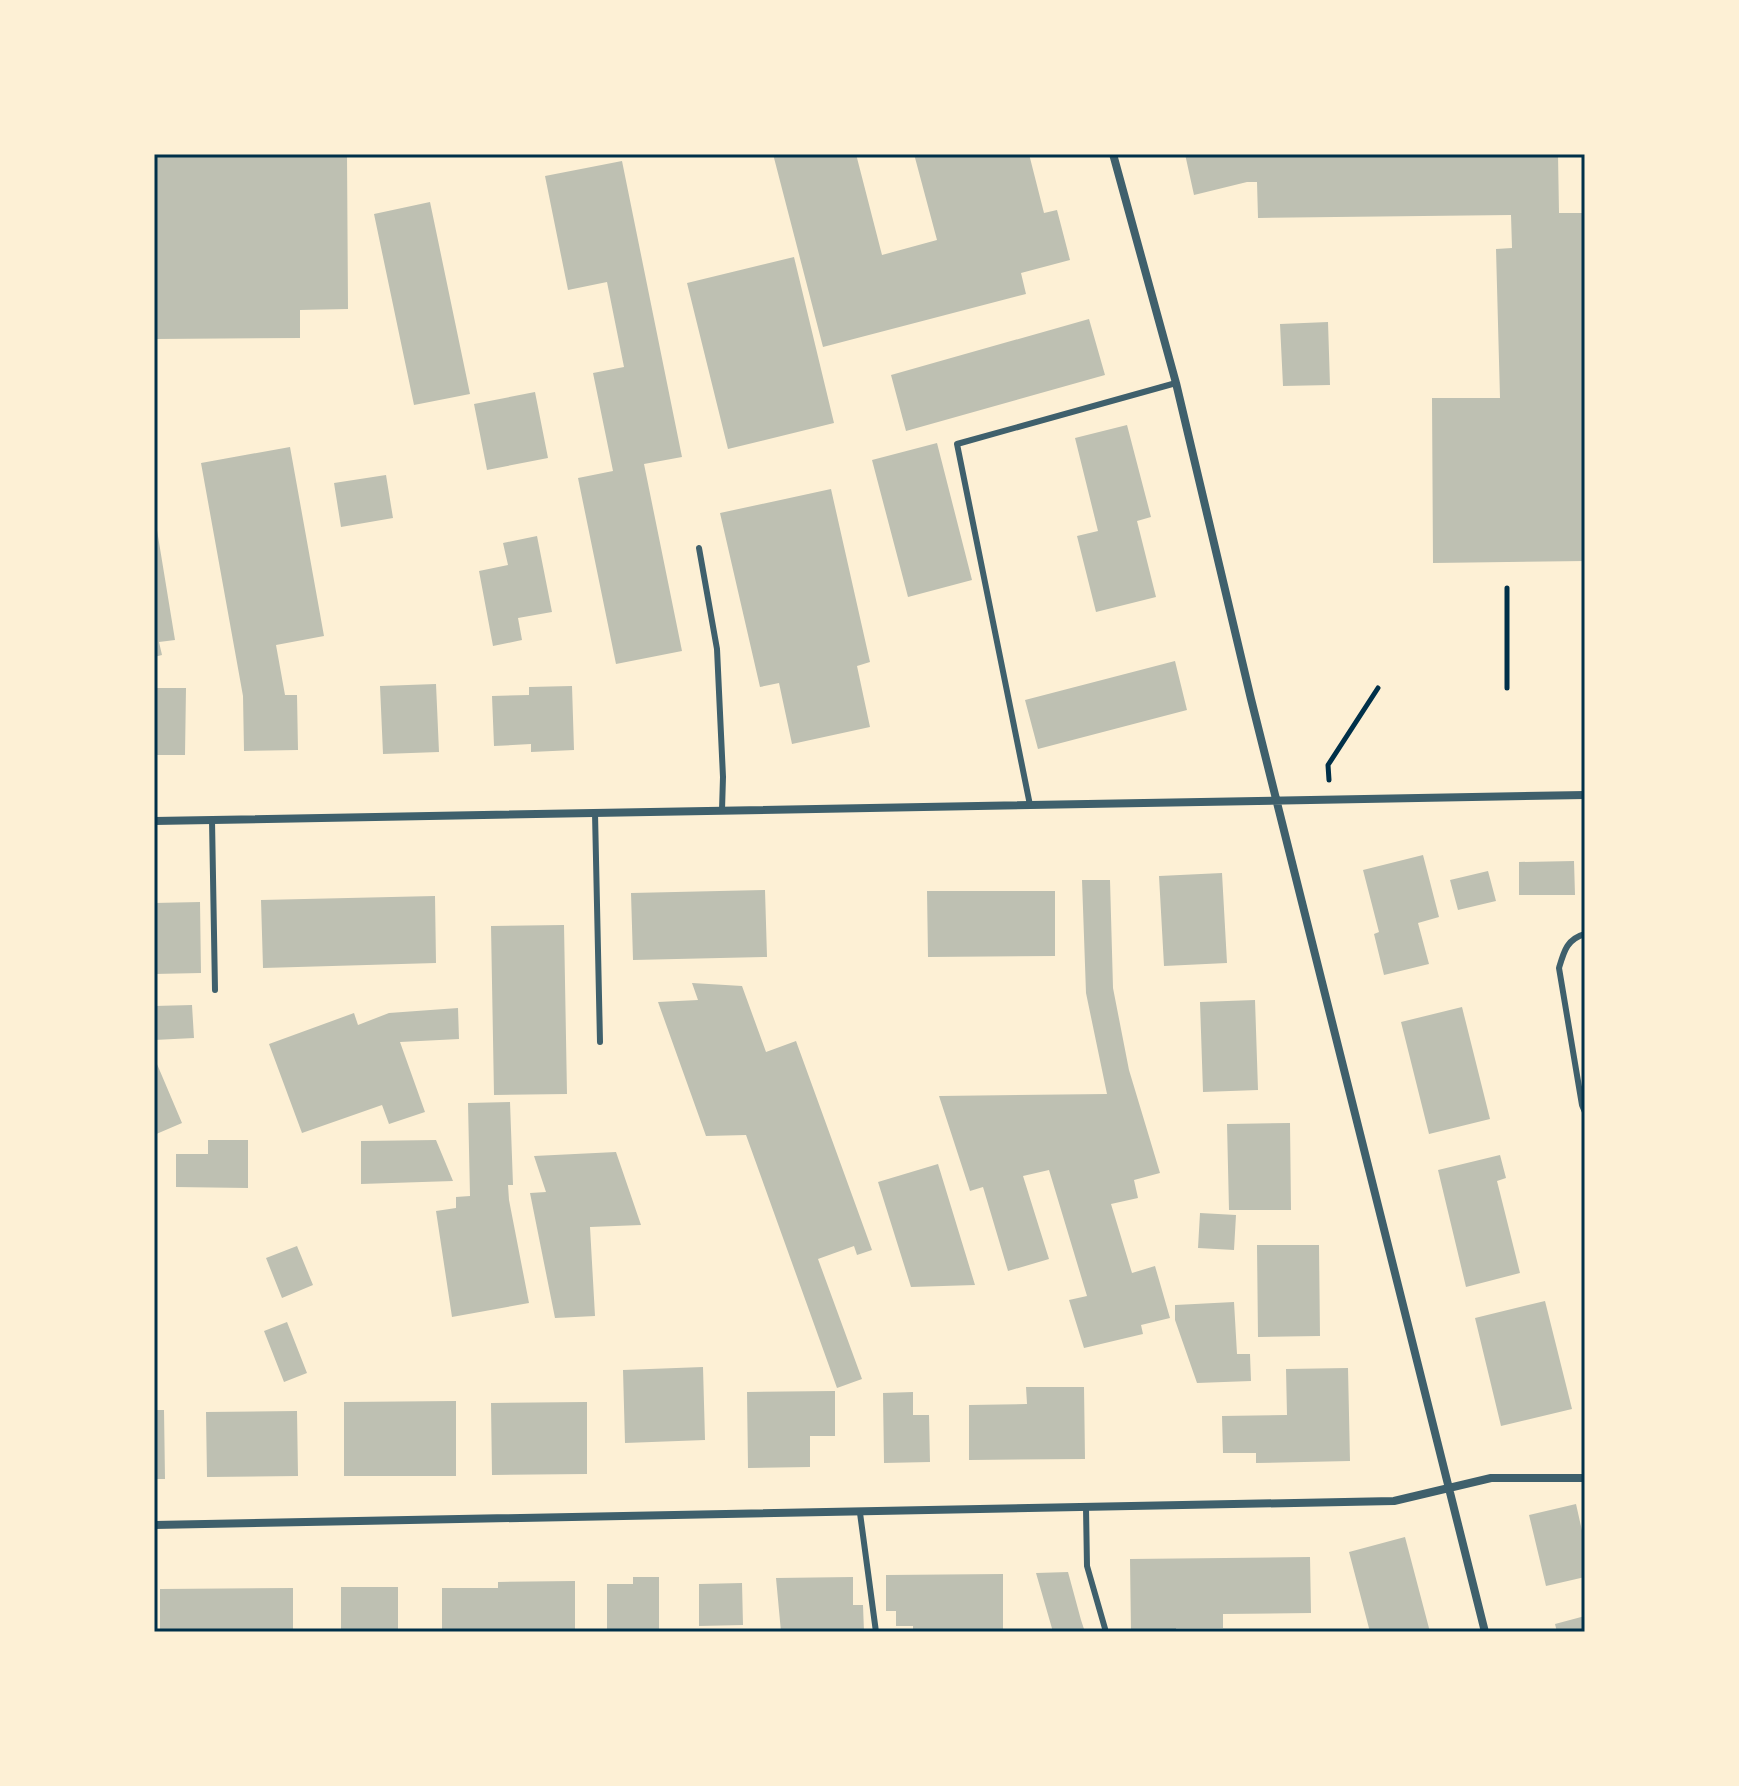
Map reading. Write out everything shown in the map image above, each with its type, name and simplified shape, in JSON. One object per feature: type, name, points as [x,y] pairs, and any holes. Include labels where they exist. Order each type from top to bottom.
[{"type":"street","points":[[1113,154],[1176,383],[1254,711],[1485,1632]]},
{"type":"street","points":[[154,821],[1585,795]]},
{"type":"street","points":[[154,1525],[1394,1501],[1491,1478],[1585,1478]]},
{"type":"lane","points":[[1030,805],[957,444],[1176,383]]},
{"type":"lane","points":[[699,548],[717,649],[722,810]]},
{"type":"lane","points":[[595,813],[600,1042]]},
{"type":"lane","points":[[212,820],[215,990]]},
{"type":"lane","points":[[1585,934],[1575,936],[1565,947],[1559,968],[1585,1112]]},
{"type":"lane","points":[[1086,1508],[1087,1566],[1106,1632]]},
{"type":"lane","points":[[860,1513],[876,1632]]},
{"type":"path","points":[[1507,588],[1507,688]]},
{"type":"path","points":[[1329,800],[1328,765],[1378,688]]},
{"type":"building","points":[[154,154],[347,154],[348,309],[300,310],[300,338],[154,339]]},
{"type":"building","points":[[773,154],[856,154],[882,255],[937,240],[914,154],[1029,154],[1044,213],[1057,210],[1070,260],[1021,273],[1026,294],[823,347]]},
{"type":"building","points":[[1185,154],[1558,154],[1559,213],[1585,213],[1585,561],[1433,563],[1432,398],[1500,398],[1496,249],[1512,248],[1511,215],[1258,218],[1257,182],[1194,195]]},
{"type":"building","points":[[622,161],[682,457],[644,464],[682,651],[616,664],[578,478],[613,471],[593,373],[624,367],[607,282],[568,290],[545,176]]},
{"type":"building","points":[[430,202],[470,394],[414,405],[374,214]]},
{"type":"building","points":[[794,257],[834,423],[728,449],[687,283]]},
{"type":"building","points":[[1089,319],[1105,375],[906,431],[891,375]]},
{"type":"building","points":[[1328,322],[1330,385],[1283,386],[1280,324]]},
{"type":"building","points":[[535,392],[548,458],[487,470],[474,404]]},
{"type":"building","points":[[1127,425],[1151,517],[1137,521],[1156,597],[1096,612],[1077,536],[1098,531],[1075,438]]},
{"type":"building","points":[[937,443],[972,580],[908,597],[872,460]]},
{"type":"building","points":[[290,447],[324,636],[276,645],[285,695],[297,695],[298,750],[244,751],[243,696],[201,463]]},
{"type":"building","points":[[386,475],[393,518],[341,527],[334,483]]},
{"type":"building","points":[[831,489],[870,662],[857,666],[870,727],[792,744],[779,683],[760,687],[720,513]]},
{"type":"building","points":[[154,524],[175,640],[159,642],[162,655],[154,657]]},
{"type":"building","points":[[537,536],[552,612],[518,618],[522,640],[493,646],[479,571],[508,565],[503,543]]},
{"type":"building","points":[[1175,661],[1187,710],[1038,749],[1025,700]]},
{"type":"building","points":[[436,684],[439,752],[383,754],[380,686]]},
{"type":"building","points":[[572,686],[574,750],[531,752],[531,744],[494,746],[492,696],[529,695],[529,687]]},
{"type":"building","points":[[154,688],[186,688],[185,755],[154,755]]},
{"type":"building","points":[[1423,855],[1439,917],[1418,923],[1429,964],[1384,975],[1374,934],[1379,932],[1363,870]]},
{"type":"building","points":[[1574,861],[1575,895],[1519,895],[1519,862]]},
{"type":"building","points":[[1488,871],[1496,901],[1458,910],[1450,880]]},
{"type":"building","points":[[1222,873],[1227,963],[1164,966],[1159,876]]},
{"type":"building","points":[[1082,880],[1110,880],[1113,988],[1129,1070],[1160,1173],[1134,1180],[1138,1198],[1111,1204],[1132,1273],[1155,1266],[1170,1318],[1141,1325],[1143,1334],[1084,1348],[1069,1300],[1087,1296],[1049,1170],[1023,1176],[1049,1259],[1008,1271],[983,1187],[970,1191],[939,1096],[1107,1094],[1086,993]]},
{"type":"building","points":[[765,890],[767,957],[633,960],[631,893]]},
{"type":"building","points":[[927,891],[1055,891],[1055,956],[928,957]]},
{"type":"building","points":[[435,896],[436,963],[263,968],[261,900]]},
{"type":"building","points":[[200,902],[201,973],[154,974],[154,903]]},
{"type":"building","points":[[564,925],[567,1094],[494,1095],[491,926]]},
{"type":"building","points":[[692,983],[742,986],[766,1052],[796,1041],[872,1250],[857,1255],[854,1246],[818,1259],[862,1379],[837,1388],[746,1135],[706,1136],[658,1002],[698,1000]]},
{"type":"building","points":[[1255,1000],[1258,1090],[1203,1092],[1200,1002]]},
{"type":"building","points":[[192,1005],[194,1038],[154,1040],[154,1006]]},
{"type":"building","points":[[1462,1007],[1490,1119],[1429,1134],[1401,1022]]},
{"type":"building","points":[[458,1008],[459,1039],[400,1042],[425,1112],[389,1124],[382,1105],[302,1133],[269,1044],[354,1013],[358,1025],[389,1013]]},
{"type":"building","points":[[154,1057],[182,1123],[154,1135]]},
{"type":"building","points":[[510,1102],[513,1185],[508,1185],[509,1200],[529,1303],[452,1317],[436,1211],[456,1208],[456,1197],[470,1196],[468,1103]]},
{"type":"building","points":[[1290,1123],[1291,1210],[1229,1210],[1227,1124]]},
{"type":"building","points":[[208,1140],[248,1140],[248,1188],[176,1187],[176,1154],[208,1154]]},
{"type":"building","points":[[436,1140],[453,1181],[361,1184],[361,1141]]},
{"type":"building","points":[[616,1152],[641,1225],[590,1227],[595,1316],[555,1318],[530,1193],[546,1192],[534,1156]]},
{"type":"building","points":[[1500,1155],[1506,1178],[1497,1181],[1520,1273],[1466,1287],[1438,1170]]},
{"type":"building","points":[[938,1164],[975,1285],[911,1287],[878,1182]]},
{"type":"building","points":[[1200,1213],[1236,1215],[1234,1250],[1198,1248]]},
{"type":"building","points":[[1257,1245],[1319,1245],[1320,1336],[1258,1337]]},
{"type":"building","points":[[297,1246],[313,1285],[282,1298],[266,1258]]},
{"type":"building","points":[[1545,1301],[1572,1409],[1501,1426],[1475,1318]]},
{"type":"building","points":[[1234,1302],[1237,1354],[1250,1354],[1251,1381],[1197,1383],[1175,1320],[1175,1305]]},
{"type":"building","points":[[287,1322],[307,1373],[284,1382],[264,1331]]},
{"type":"building","points":[[703,1367],[705,1440],[625,1443],[623,1370]]},
{"type":"building","points":[[1348,1368],[1350,1461],[1256,1463],[1256,1453],[1223,1453],[1222,1416],[1287,1415],[1286,1369]]},
{"type":"building","points":[[1026,1387],[1084,1387],[1085,1459],[969,1460],[969,1405],[1027,1404]]},
{"type":"building","points":[[835,1391],[835,1436],[810,1436],[810,1467],[748,1468],[747,1392]]},
{"type":"building","points":[[913,1392],[913,1415],[929,1415],[930,1462],[884,1463],[883,1393]]},
{"type":"building","points":[[456,1401],[456,1476],[344,1476],[344,1402]]},
{"type":"building","points":[[587,1402],[587,1474],[492,1475],[491,1403]]},
{"type":"building","points":[[154,1410],[164,1410],[165,1479],[154,1479]]},
{"type":"building","points":[[297,1411],[298,1476],[207,1477],[206,1412]]},
{"type":"building","points":[[1576,1504],[1585,1544],[1585,1577],[1546,1586],[1529,1515]]},
{"type":"building","points":[[1405,1537],[1430,1632],[1370,1632],[1349,1552]]},
{"type":"building","points":[[1310,1557],[1311,1613],[1223,1614],[1223,1628],[1131,1632],[1130,1559]]},
{"type":"building","points":[[1068,1572],[1085,1632],[1053,1632],[1036,1573]]},
{"type":"building","points":[[1003,1574],[1003,1632],[913,1632],[913,1626],[896,1626],[896,1611],[886,1611],[886,1575]]},
{"type":"building","points":[[633,1577],[659,1577],[659,1632],[607,1632],[607,1584],[633,1584]]},
{"type":"building","points":[[853,1577],[853,1605],[863,1605],[864,1632],[781,1632],[776,1578]]},
{"type":"building","points":[[575,1581],[575,1632],[442,1632],[442,1588],[498,1588],[498,1582]]},
{"type":"building","points":[[742,1583],[743,1625],[699,1626],[699,1584]]},
{"type":"building","points":[[341,1587],[398,1587],[398,1632],[341,1632]]},
{"type":"building","points":[[293,1588],[293,1632],[160,1632],[160,1589]]},
{"type":"building","points":[[1585,1616],[1585,1632],[1557,1632],[1555,1624]]}]
